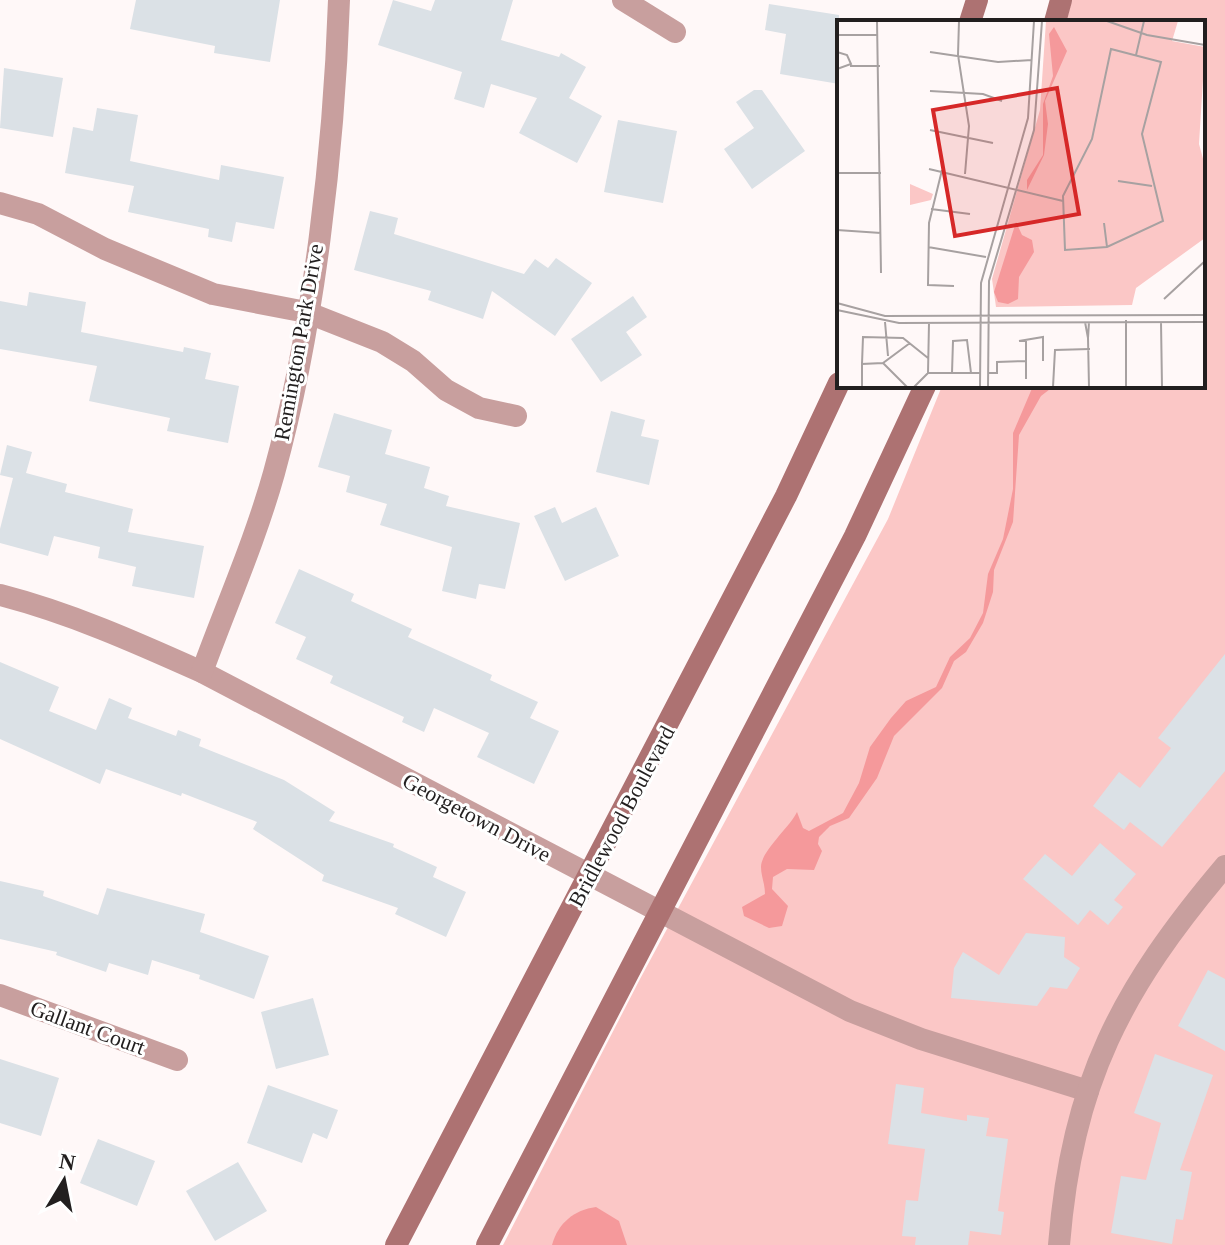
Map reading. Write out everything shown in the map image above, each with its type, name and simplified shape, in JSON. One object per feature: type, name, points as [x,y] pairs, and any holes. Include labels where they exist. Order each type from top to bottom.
[{"type":"main road","points":[[971,20],[977,0]]},
{"type":"main road","points":[[1056,20],[1061,0]]},
{"type":"main road","name":"Bridlewood Boulevard","points":[[396,1245],[786,496],[837,387]]},
{"type":"main road","points":[[487,1245],[855,536],[924,388]]},
{"type":"street","name":"Remington Park Drive","points":[[202,672],[274,472],[306,312],[336,88],[339,0]]},
{"type":"street","points":[[623,0],[675,32]]},
{"type":"street","points":[[0,203],[38,214],[105,249],[213,294],[306,312],[382,342],[413,361],[446,390],[479,408],[516,416]]},
{"type":"street","name":"Georgetown Drive","points":[[0,595],[46,607],[117,634],[202,672],[589,877],[880,1024],[1088,1091]]},
{"type":"street","points":[[1059,1245],[1074,1138],[1104,1045],[1141,974],[1225,866]]},
{"type":"street","name":"Gallant Court","points":[[0,995],[177,1060]]},
{"type":"shaded area","points":[[1072,0],[1225,0],[1225,1245],[503,1245],[640,979],[888,519],[941,388],[1205,388],[1205,20],[1067,20]]},
{"type":"shaded area","points":[[1032,388],[1051,388],[1041,396],[1019,435],[1013,522],[994,570],[993,592],[983,623],[966,652],[954,661],[942,688],[894,736],[877,778],[849,818],[830,826],[819,837],[818,844],[822,851],[814,870],[787,869],[773,877],[772,889],[788,906],[782,926],[769,928],[744,916],[742,907],[765,894],[762,861],[797,812],[803,828],[809,831],[843,813],[859,783],[870,747],[891,718],[906,701],[936,687],[950,657],[970,638],[983,613],[988,574],[1003,539],[1013,489],[1013,433]]},
{"type":"shaded area","points":[[596,1207],[619,1221],[627,1245],[552,1245],[558,1230],[568,1219]]},
{"type":"building","points":[[136,0],[280,0],[270,62],[214,53],[215,46],[130,29]]},
{"type":"building","points":[[393,0],[431,11],[435,0],[513,0],[501,40],[559,57],[561,53],[586,67],[569,98],[602,116],[577,163],[519,133],[537,98],[491,84],[484,108],[454,99],[462,72],[378,45]]},
{"type":"building","points":[[769,4],[839,15],[837,84],[780,74],[786,34],[765,30]]},
{"type":"building","points":[[4,68],[63,78],[53,137],[0,128]]},
{"type":"building","points":[[754,90],[762,90],[805,151],[752,189],[724,149],[754,128],[736,102]]},
{"type":"building","points":[[97,108],[138,115],[130,161],[219,180],[221,165],[284,177],[274,229],[236,222],[232,242],[208,237],[209,229],[128,212],[134,186],[65,173],[73,127],[93,131]]},
{"type":"building","points":[[618,120],[677,131],[663,203],[604,192]]},
{"type":"building","points":[[370,211],[398,218],[394,234],[524,274],[535,259],[548,268],[556,258],[592,283],[555,336],[492,291],[483,319],[428,300],[431,291],[354,270]]},
{"type":"building","points":[[29,292],[86,302],[81,332],[183,352],[184,347],[211,353],[205,379],[239,386],[228,443],[167,431],[170,418],[89,401],[97,366],[0,349],[0,301],[27,306]]},
{"type":"building","points":[[633,296],[647,317],[626,332],[642,355],[601,382],[571,339]]},
{"type":"building","points":[[611,411],[645,420],[641,436],[659,440],[649,485],[596,472]]},
{"type":"building","points":[[334,413],[392,430],[385,454],[430,467],[424,488],[449,496],[446,506],[520,523],[505,589],[479,584],[476,599],[442,591],[452,547],[380,525],[387,504],[346,492],[350,476],[318,467]]},
{"type":"building","points":[[7,445],[32,452],[26,473],[67,484],[65,492],[133,509],[128,532],[204,546],[194,598],[132,586],[136,567],[98,558],[100,547],[54,536],[48,556],[0,543],[0,529],[13,478],[0,475]]},
{"type":"building","points":[[555,507],[562,523],[596,507],[619,556],[565,581],[534,516]]},
{"type":"building","points":[[299,569],[354,594],[351,601],[412,629],[408,637],[492,675],[490,680],[538,702],[530,718],[559,731],[534,784],[477,757],[489,733],[434,708],[424,732],[402,722],[404,717],[330,683],[333,676],[296,659],[306,637],[275,623]]},
{"type":"building","points":[[1225,654],[1225,771],[1162,847],[1130,822],[1124,830],[1093,806],[1119,772],[1140,788],[1171,748],[1158,738]]},
{"type":"building","points":[[0,662],[59,687],[49,711],[96,730],[109,698],[132,708],[128,718],[176,736],[178,730],[201,739],[199,746],[284,780],[335,812],[329,821],[394,844],[393,847],[437,867],[433,877],[466,892],[446,937],[395,914],[398,908],[322,881],[324,875],[253,829],[257,822],[182,793],[181,796],[106,769],[100,784],[0,739]]},
{"type":"building","points":[[1100,843],[1136,874],[1114,900],[1123,907],[1108,925],[1090,910],[1078,925],[1023,879],[1045,854],[1072,876]]},
{"type":"building","points":[[0,881],[44,891],[43,896],[98,915],[107,888],[205,914],[200,932],[269,956],[254,999],[199,979],[200,975],[152,960],[148,975],[109,963],[106,972],[56,955],[57,952],[0,939]]},
{"type":"building","points":[[1026,933],[1065,937],[1064,957],[1080,968],[1067,989],[1050,987],[1037,1006],[951,998],[954,968],[963,952],[999,975]]},
{"type":"building","points":[[1208,970],[1225,979],[1225,1051],[1178,1026]]},
{"type":"building","points":[[313,998],[329,1055],[276,1069],[261,1012]]},
{"type":"building","points":[[1155,1054],[1213,1075],[1180,1170],[1192,1172],[1183,1220],[1176,1219],[1172,1244],[1111,1233],[1121,1176],[1146,1180],[1161,1123],[1134,1113]]},
{"type":"building","points":[[0,1059],[59,1078],[41,1136],[0,1123]]},
{"type":"building","points":[[896,1084],[924,1088],[921,1113],[967,1121],[967,1115],[989,1118],[986,1136],[1008,1139],[998,1211],[1004,1212],[1001,1235],[970,1231],[968,1245],[915,1245],[916,1237],[902,1236],[906,1200],[918,1201],[925,1149],[888,1144]]},
{"type":"building","points":[[268,1085],[338,1110],[327,1139],[313,1133],[302,1163],[247,1143]]},
{"type":"building","points":[[98,1139],[155,1161],[137,1206],[80,1183]]},
{"type":"building","points":[[238,1162],[267,1211],[215,1241],[186,1191]]}]
